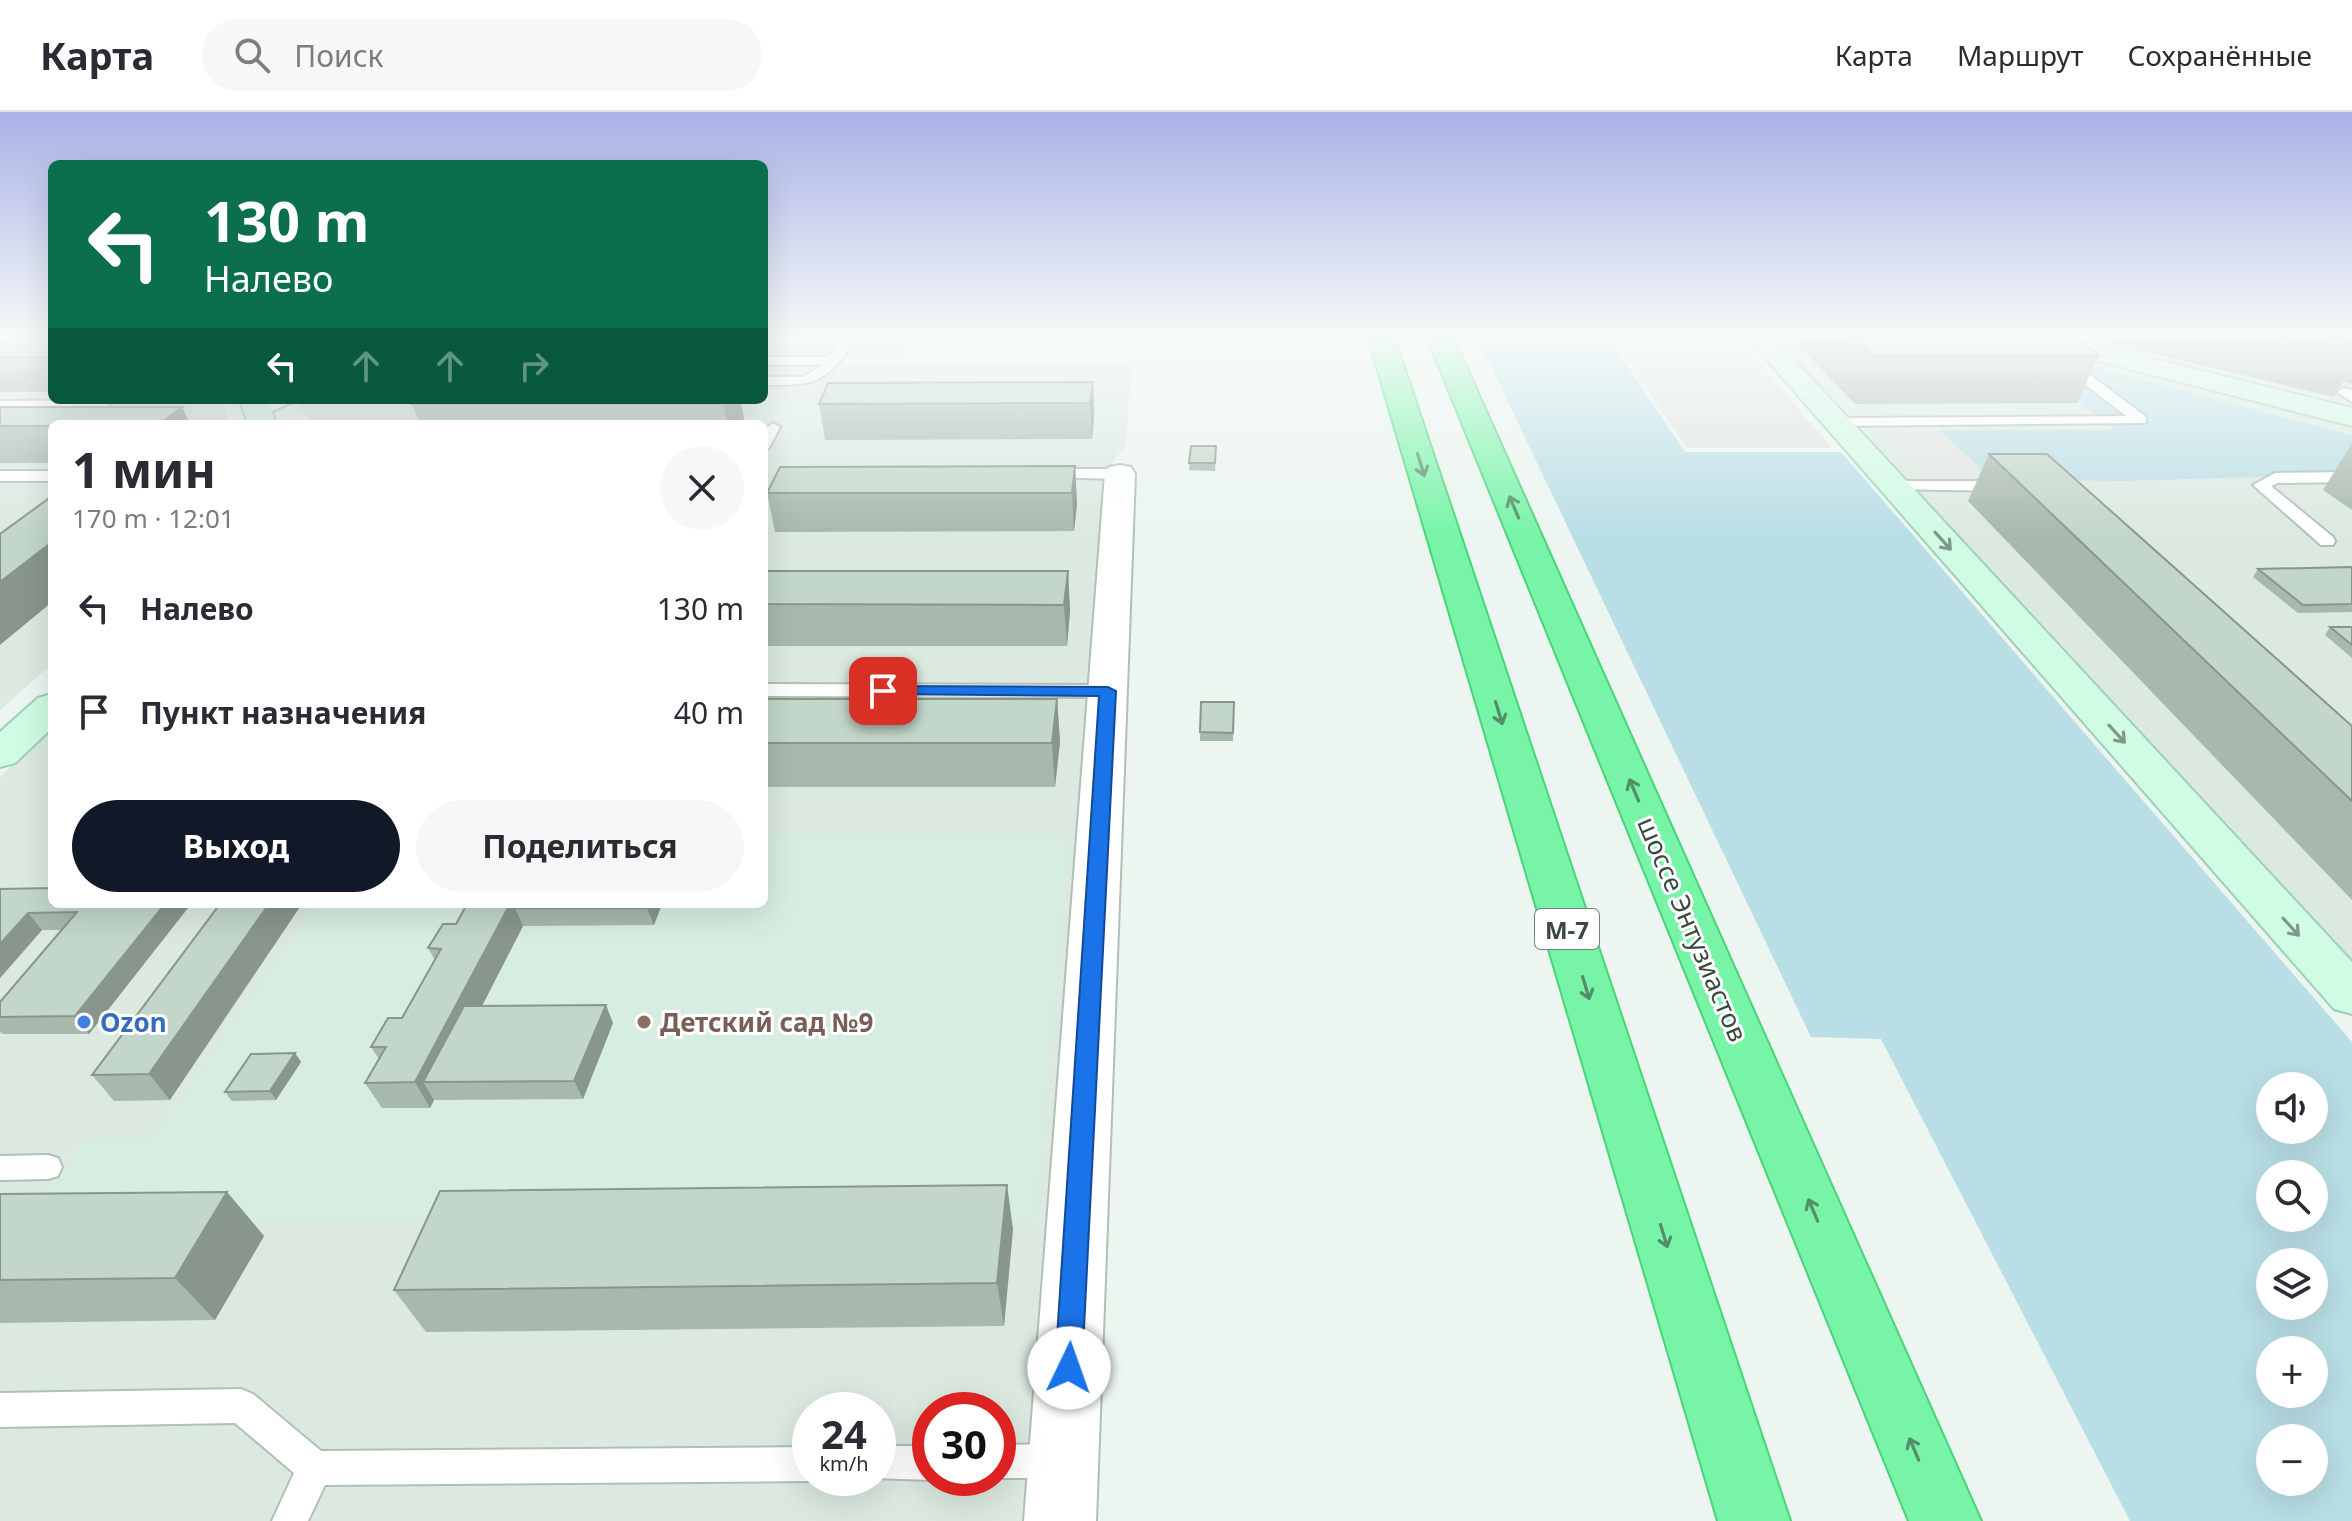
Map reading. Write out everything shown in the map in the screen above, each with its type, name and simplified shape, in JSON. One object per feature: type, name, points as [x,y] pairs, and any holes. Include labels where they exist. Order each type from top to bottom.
[{"type":"highway","name":"М-7","points":[[1402,403],[1754,1521]]},
{"type":"highway","name":"шоссе Энтузиастов","points":[[1468,403],[1945,1521]]},
{"type":"street","points":[[1819,403],[2352,995]]},
{"type":"street","points":[[1060,1521],[1120,474]]},
{"type":"street","points":[[0,754],[48,710]]},
{"type":"lane","points":[[1836,422],[2141,420],[2118,403]]},
{"type":"lane","points":[[0,405],[104,404]]},
{"type":"lane","points":[[259,412],[280,404]]},
{"type":"lane","points":[[768,437],[773,427]]},
{"type":"lane","points":[[1029,473],[1120,474]]},
{"type":"lane","points":[[0,476],[48,476]]},
{"type":"lane","points":[[2327,541],[2261,485],[2275,478],[2352,477]]},
{"type":"lane","points":[[1894,486],[2019,486]]},
{"type":"lane","points":[[768,690],[1108,691]]},
{"type":"lane","points":[[0,1168],[48,1167]]},
{"type":"lane","points":[[0,1410],[241,1406],[315,1468],[792,1464]]},
{"type":"lane","points":[[1016,1462],[1063,1461]]},
{"type":"lane","points":[[290,1521],[315,1468]]},
{"type":"shaded area","points":[[0,403],[216,404],[225,409],[227,420],[48,420],[48,668],[0,710]]},
{"type":"shaded area","points":[[1129,403],[1126,445],[1112,463],[1041,1521],[0,1521],[0,777],[48,732],[48,908],[768,908],[768,420],[308,420],[299,404]]},
{"type":"shaded area","points":[[1508,403],[1652,403],[1685,452],[1841,452],[2352,1042],[2352,1521],[2130,1521],[1881,1039],[1811,1037]]},
{"type":"shaded area","points":[[1656,403],[1793,403],[1832,448],[1687,448]]},
{"type":"shaded area","points":[[1830,403],[2273,403],[2352,423],[2352,973]]},
{"type":"shaded area","points":[[2079,403],[2229,403],[2352,435],[2352,474],[2122,481],[1992,479],[1939,430],[2115,430]]},
{"type":"shaded area","points":[[2319,403],[2352,403],[2352,411]]},
{"type":"shaded area","points":[[1885,429],[1939,430],[1992,479],[1930,477]]},
{"type":"shaded area","name":"Детский сад №9","points":[[768,836],[1070,836],[1034,1222],[23,1222],[84,1140],[152,1140],[314,908],[768,908]]},
{"type":"building","points":[[820,403],[1090,403],[1090,403]]},
{"type":"building","points":[[0,407],[182,407],[164,420],[48,420],[48,426],[0,426]]},
{"type":"building","points":[[1191,446],[1216,446],[1215,463],[1189,463]]},
{"type":"building","points":[[1989,454],[2047,454],[2352,726],[2352,801]]},
{"type":"building","points":[[1075,466],[1072,493],[768,493],[780,467]]},
{"type":"building","points":[[48,499],[48,545],[0,582],[0,534]]},
{"type":"building","points":[[2352,567],[2352,604],[2303,605],[2258,569]]},
{"type":"building","points":[[768,571],[1068,571],[1064,605],[768,604]]},
{"type":"building","points":[[2330,627],[2352,627],[2352,645]]},
{"type":"building","points":[[768,699],[1057,699],[1052,743],[768,743]]},
{"type":"building","points":[[1201,702],[1234,702],[1233,733],[1200,732]]},
{"type":"building","points":[[48,888],[48,908],[162,908],[75,1016],[0,1017],[0,1002],[77,912],[28,913],[0,944],[0,889]]},
{"type":"building","points":[[217,908],[266,908],[149,1074],[92,1075]]},
{"type":"building","points":[[465,908],[508,908],[415,1082],[365,1083],[386,1047],[371,1047],[388,1018],[402,1018],[441,949],[428,948],[443,924],[456,924]]},
{"type":"building","points":[[606,1005],[574,1081],[423,1082],[464,1006]]},
{"type":"building","points":[[295,1053],[270,1091],[225,1092],[251,1054]]},
{"type":"building","points":[[1007,1185],[997,1283],[394,1290],[440,1191]]},
{"type":"building","points":[[227,1192],[175,1278],[0,1280],[0,1194]]},
{"type":"place","name":"Ozon","points":[[84,1022]]},
{"type":"place","name":"Детский сад №9","points":[[644,1022]]},
{"type":"route","points":[[883,691],[1108,691],[1069,1368]]}]
